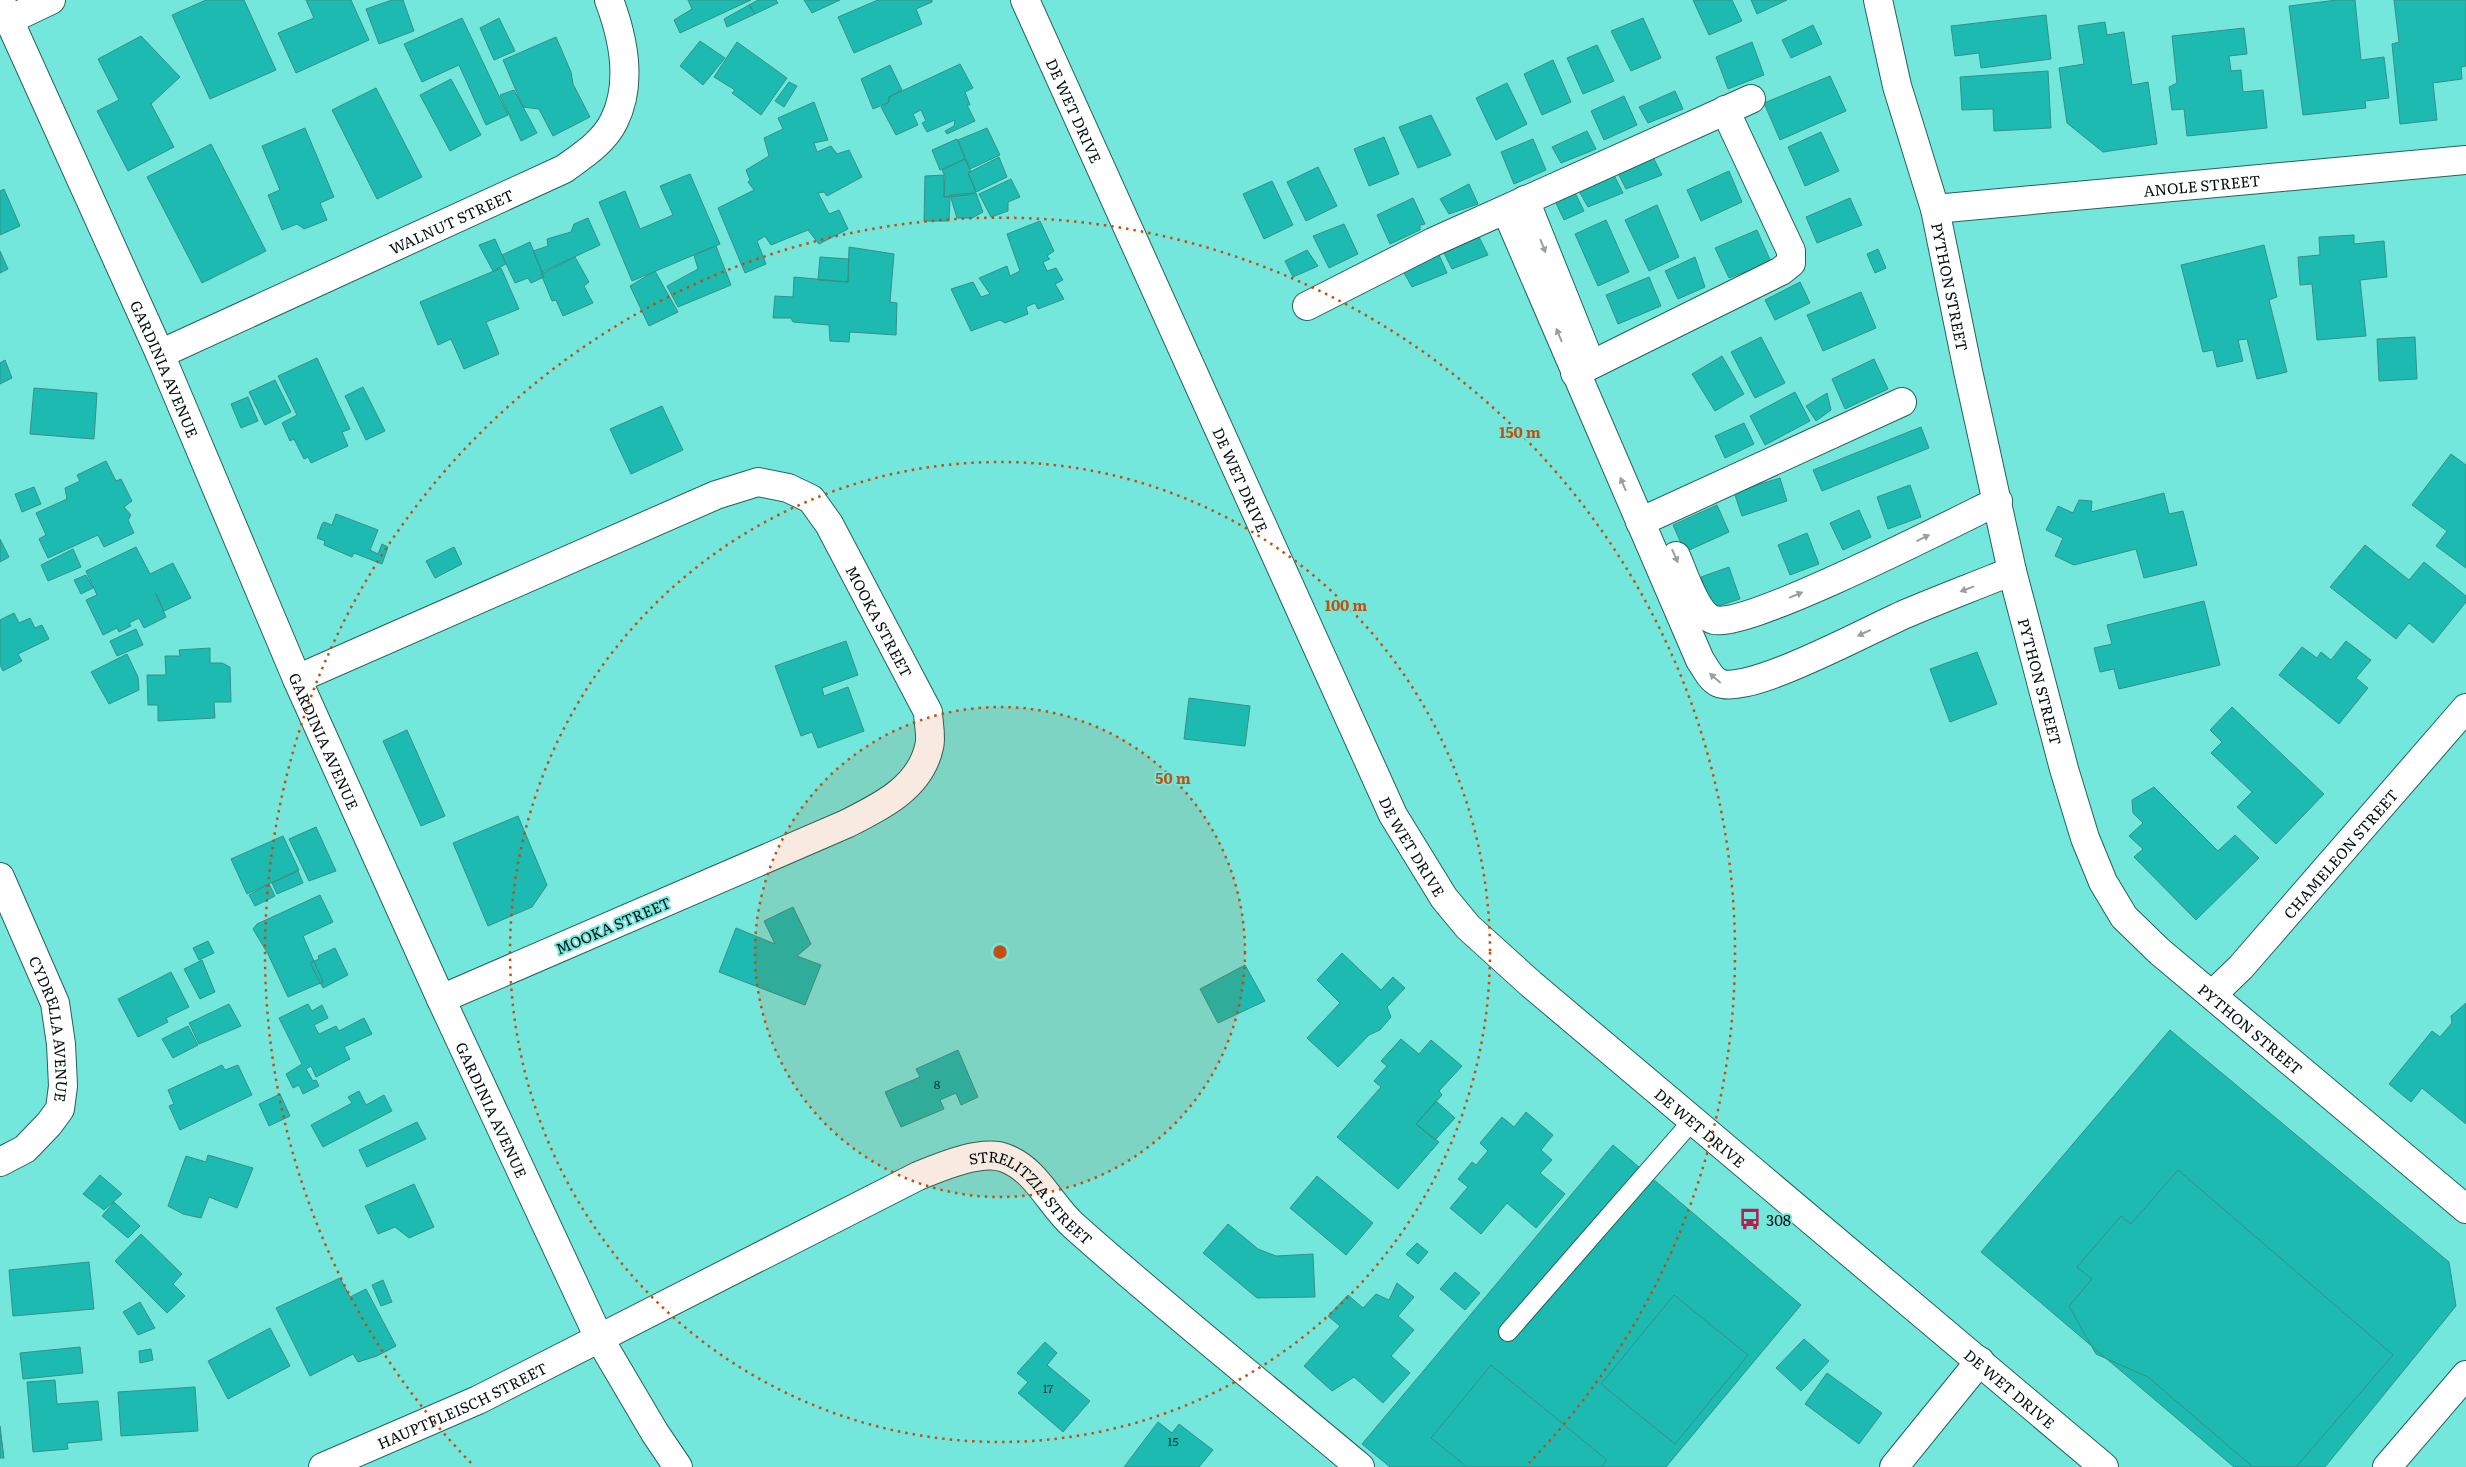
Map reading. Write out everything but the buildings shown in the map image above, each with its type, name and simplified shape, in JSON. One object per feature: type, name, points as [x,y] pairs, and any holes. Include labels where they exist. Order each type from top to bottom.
[{"type":"street","points":[[5,10],[51,0]]},
{"type":"street","name":"WALNUT STREET","points":[[160,354],[564,170],[592,149],[614,122],[622,98],[624,60],[618,25],[609,0]]},
{"type":"street","name":"DE WET DRIVE","points":[[1025,0],[1393,815],[1444,898],[1468,927],[1531,984],[2104,1467]]},
{"type":"street","name":"PYTHON STREET","points":[[1878,0],[1897,86],[1936,208],[1968,371],[2012,571],[2064,770],[2085,838],[2103,882],[2124,917],[2159,951],[2466,1208]]},
{"type":"street","name":"GARDINIA AVENUE","points":[[5,10],[160,354],[297,679],[441,1000],[599,1338],[655,1434],[678,1467]]},
{"type":"street","points":[[1307,306],[1433,242],[1751,99]]},
{"type":"street","points":[[1583,369],[1781,271],[1791,263],[1791,251],[1726,110]]},
{"type":"street","name":"ANOLE STREET","points":[[1936,208],[2466,160]]},
{"type":"street","points":[[1516,205],[1583,369],[1648,518],[1700,660],[1712,678],[1720,683],[1749,682],[1783,670],[1908,612],[2012,571]]},
{"type":"street","points":[[1648,518],[1902,402]]},
{"type":"street","name":"MOOKA STREET","points":[[297,679],[716,495],[758,482],[788,488],[811,499],[829,524],[928,712],[930,747],[916,777],[889,802],[846,824],[441,1000]]},
{"type":"street","points":[[1648,518],[1701,611],[1713,620],[1726,620],[1782,601],[1880,559],[1998,501]]},
{"type":"street","name":"CHAMELEON STREET","points":[[2212,995],[2241,968],[2466,708]]},
{"type":"street","name":"CYDRELLA AVENUE","points":[[0,877],[55,1003],[61,1044],[63,1086],[60,1108],[49,1124],[25,1149],[0,1162]]},
{"type":"street","name":"STRELITZIA STREET","points":[[599,1338],[918,1176],[950,1163],[974,1157],[1004,1157],[1026,1170],[1073,1225],[1360,1467]]},
{"type":"street","name":"HAUPTFLEISCH STREET","points":[[323,1467],[478,1400],[599,1338]]},
{"type":"street","points":[[1894,1467],[1980,1361]]},
{"type":"street","points":[[2387,1467],[2466,1375]]},
{"type":"lane","points":[[1508,1332],[1693,1120]]},
{"type":"place","name":"308","points":[[1750,1219]]}]
